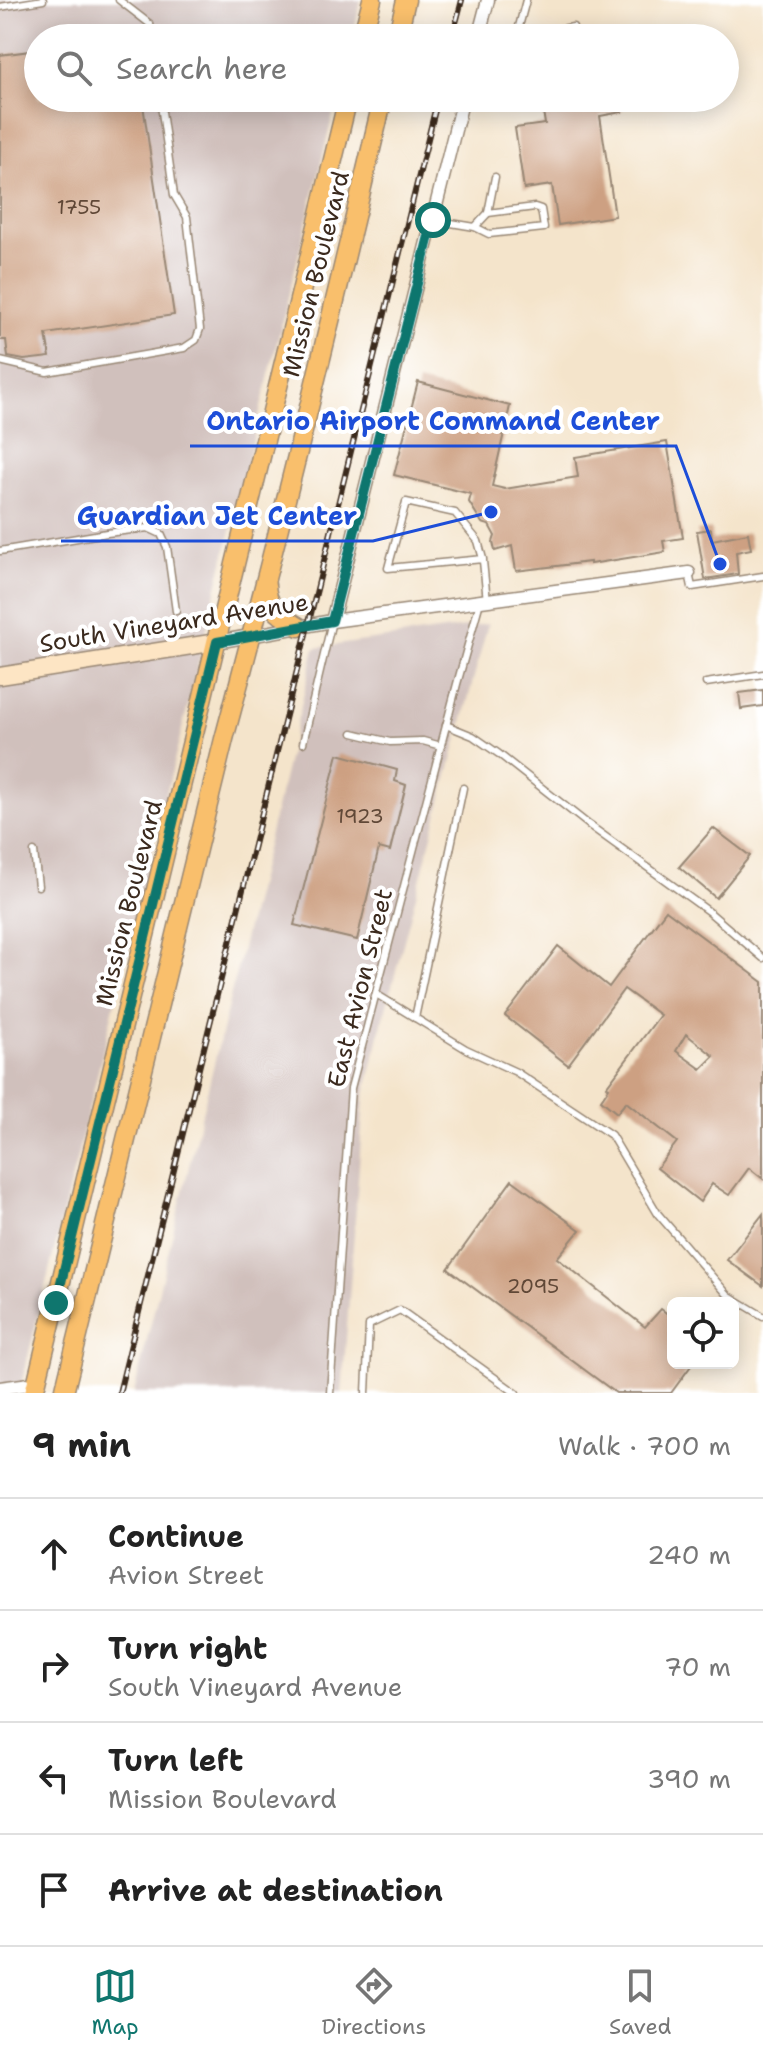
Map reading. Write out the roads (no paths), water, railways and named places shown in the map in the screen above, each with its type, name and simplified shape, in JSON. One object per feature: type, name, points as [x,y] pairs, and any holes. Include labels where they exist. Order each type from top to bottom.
[{"type":"main road","points":[[366,24],[372,0]]},
{"type":"main road","points":[[400,24],[406,0]]},
{"type":"main road","name":"Mission Boulevard","points":[[35,1388],[345,112]]},
{"type":"main road","name":"Mission Boulevard","points":[[64,1393],[380,112]]},
{"type":"main road","points":[[265,581],[268,602],[299,627]]},
{"type":"main road","name":"South Vineyard Avenue","points":[[0,676],[217,642]]},
{"type":"street","points":[[482,24],[488,0]]},
{"type":"street","points":[[332,621],[460,112]]},
{"type":"street","name":"South Vineyard Avenue","points":[[217,642],[332,621],[689,573]]},
{"type":"street","points":[[0,1388],[35,1388]]},
{"type":"lane","points":[[0,7],[43,0]]},
{"type":"lane","points":[[119,0],[150,24]]},
{"type":"lane","points":[[520,24],[526,0]]},
{"type":"lane","points":[[0,361],[47,372],[184,348],[196,340],[200,329],[187,217],[174,195],[162,112]]},
{"type":"lane","points":[[475,227],[488,213],[495,177]]},
{"type":"lane","points":[[433,220],[475,227],[489,234],[544,228],[541,209],[535,207],[488,213]]},
{"type":"lane","points":[[483,559],[388,568],[406,502],[455,513],[478,541],[483,559],[484,601]]},
{"type":"lane","points":[[0,551],[148,528],[161,534],[167,547],[176,611]]},
{"type":"lane","points":[[689,573],[692,587],[763,576]]},
{"type":"lane","name":"East Avion Street","points":[[330,1393],[351,1088],[446,725],[484,601]]},
{"type":"lane","points":[[303,743],[332,621]]},
{"type":"lane","points":[[706,683],[763,674]]},
{"type":"lane","points":[[446,725],[473,736],[499,754],[598,832],[710,913],[763,958]]},
{"type":"lane","points":[[353,733],[398,743],[423,741],[441,746]]},
{"type":"lane","points":[[415,1018],[463,788]]},
{"type":"lane","points":[[34,852],[38,886]]},
{"type":"lane","points":[[376,994],[466,1049],[516,1072],[611,1135],[658,1214],[728,1295],[763,1316]]},
{"type":"lane","points":[[366,1393],[369,1325],[400,1310],[516,1393]]},
{"type":"railway","points":[[456,24],[462,0]]},
{"type":"railway","points":[[119,1393],[435,112]]},
{"type":"place","name":"Guardian Jet Center","points":[[491,512]]},
{"type":"place","name":"Ontario Airport Command Center","points":[[720,564]]}]
